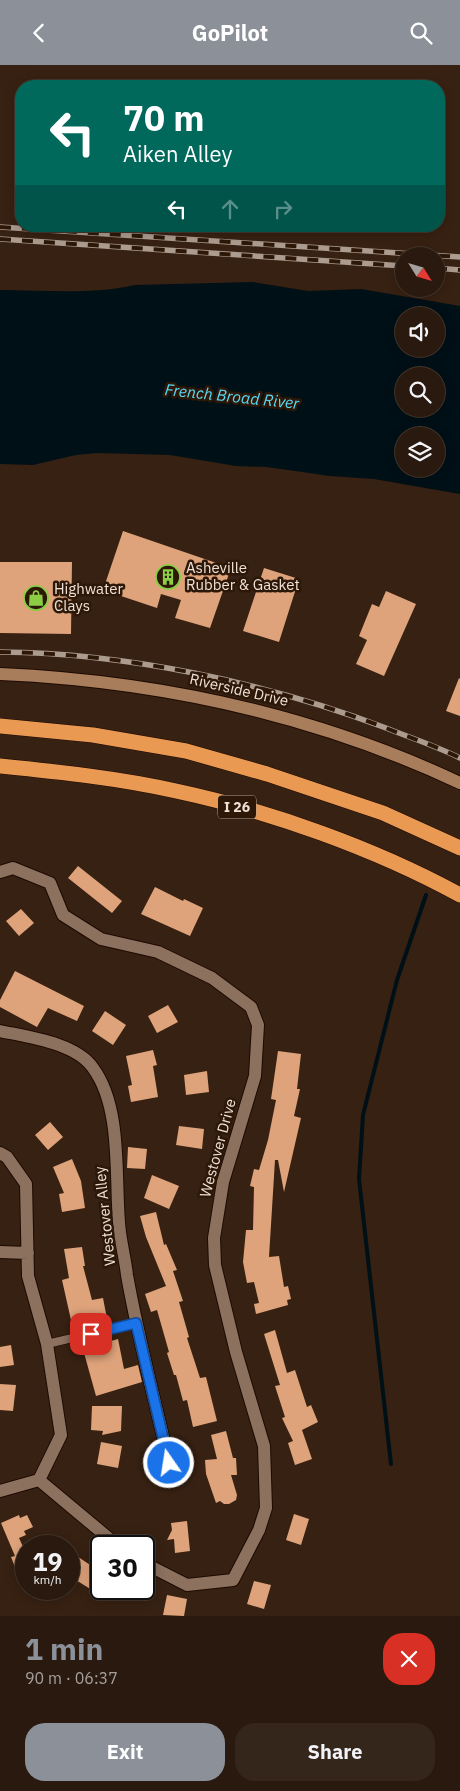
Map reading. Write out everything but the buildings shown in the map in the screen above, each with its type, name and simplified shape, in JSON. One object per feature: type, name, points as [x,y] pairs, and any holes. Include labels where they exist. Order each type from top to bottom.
[{"type":"highway","points":[[0,726],[93,735],[186,751],[267,774],[383,813],[460,849]]},
{"type":"highway","name":"I 26","points":[[0,766],[85,775],[176,791],[254,811],[364,849],[460,895]]},
{"type":"main road","name":"Riverside Drive","points":[[0,674],[112,683],[170,691],[235,705],[292,719],[351,739],[414,761],[460,783]]},
{"type":"street","name":"Westover Drive","points":[[0,872],[13,868],[50,883],[64,915],[101,939],[158,952],[212,979],[251,1007],[258,1025],[255,1076],[223,1181],[214,1238],[215,1265],[236,1352],[264,1446],[266,1508],[259,1530],[234,1580],[187,1585],[155,1569]]},
{"type":"street","name":"Westover Alley","points":[[0,1031],[44,1041],[72,1051],[87,1061],[98,1075],[111,1113],[115,1140],[119,1225],[136,1323],[169,1463]]},
{"type":"street","points":[[0,1153],[8,1157],[26,1184],[28,1276],[47,1344],[61,1435],[39,1480],[0,1491]]},
{"type":"street","points":[[0,1252],[28,1253]]},
{"type":"street","points":[[39,1480],[105,1535]]},
{"type":"lane","points":[[47,1344],[136,1323]]},
{"type":"water","name":"French Broad River","points":[[253,282],[308,291],[361,289],[395,295],[395,297],[408,297],[460,306],[460,494],[374,479],[330,476],[267,467],[236,466],[170,455],[97,453],[76,455],[33,465],[0,464],[0,290],[85,291],[135,285]]},
{"type":"waterway","points":[[391,1464],[359,1179],[363,1115],[397,980],[426,895]]},
{"type":"railway","points":[[0,227],[15,228]]},
{"type":"railway","points":[[77,232],[460,257]]},
{"type":"railway","points":[[0,239],[395,265]]},
{"type":"railway","points":[[445,269],[460,270]]},
{"type":"railway","points":[[0,652],[98,658],[196,673],[245,684],[340,712],[423,742],[460,758]]},
{"type":"place","name":"Asheville Rubber & Gasket","points":[[168,577]]},
{"type":"place","name":"Highwater Clays","points":[[36,598]]},
{"type":"route","points":[[91,1334],[136,1323],[169,1463]]}]
